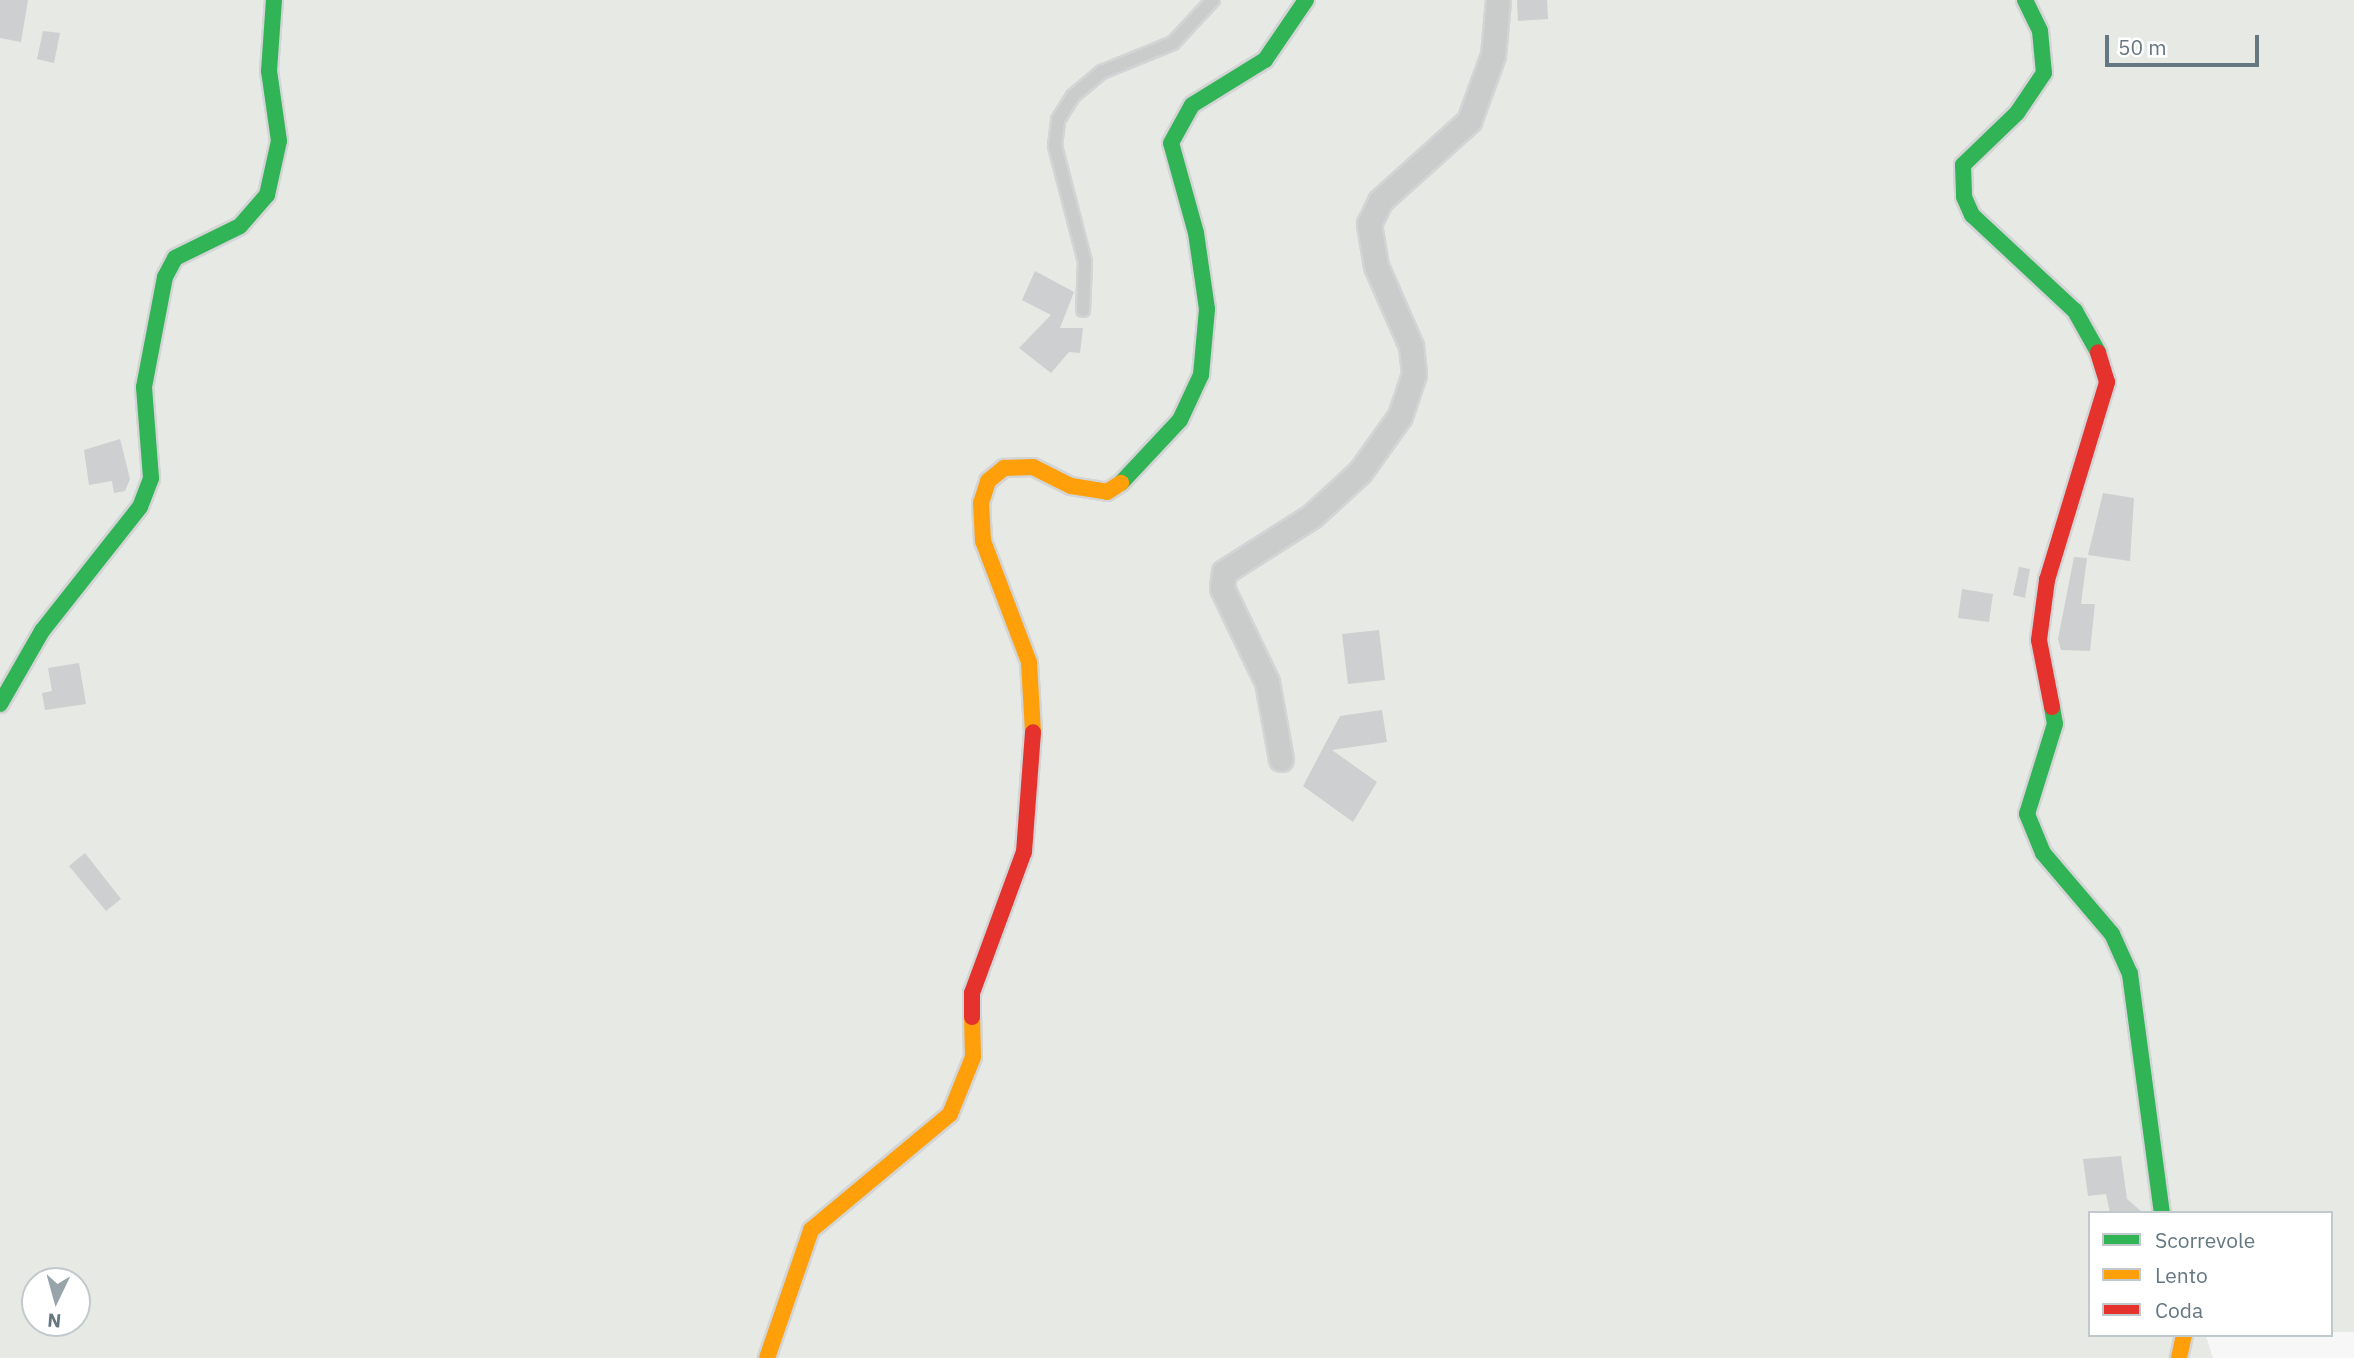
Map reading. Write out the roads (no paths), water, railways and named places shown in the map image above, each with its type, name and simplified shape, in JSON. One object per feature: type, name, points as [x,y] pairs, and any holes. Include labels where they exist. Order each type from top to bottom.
[{"type":"street","points":[[0,704],[42,631],[144,497],[152,454],[144,387],[170,267],[175,258],[240,226],[267,195],[279,141],[269,71],[274,0]]},
{"type":"street","points":[[767,1358],[811,1230],[950,1114],[973,1057],[972,993],[1024,852],[1035,764],[1028,662],[983,541],[981,503],[988,481],[1004,468],[1033,467],[1071,486],[1107,492],[1125,481],[1180,420],[1201,375],[1207,309],[1196,233],[1171,143],[1192,105],[1265,60],[1306,0]]},
{"type":"street","points":[[1281,759],[1267,682],[1222,589],[1224,572],[1312,516],[1360,472],[1400,416],[1414,374],[1411,346],[1376,266],[1369,224],[1380,201],[1469,121],[1493,55],[1499,0]]},
{"type":"street","points":[[2025,0],[2040,31],[2044,73],[2017,113],[1963,165],[1964,197],[1972,215],[2075,311],[2094,340],[2107,382],[2047,580],[2039,640],[2055,724],[2027,814],[2043,853],[2112,934],[2130,974],[2162,1211]]},
{"type":"street","points":[[2179,1358],[2184,1337]]},
{"type":"lane","points":[[1083,310],[1085,262],[1055,146],[1058,120],[1073,96],[1102,72],[1173,43],[1213,0]]}]
